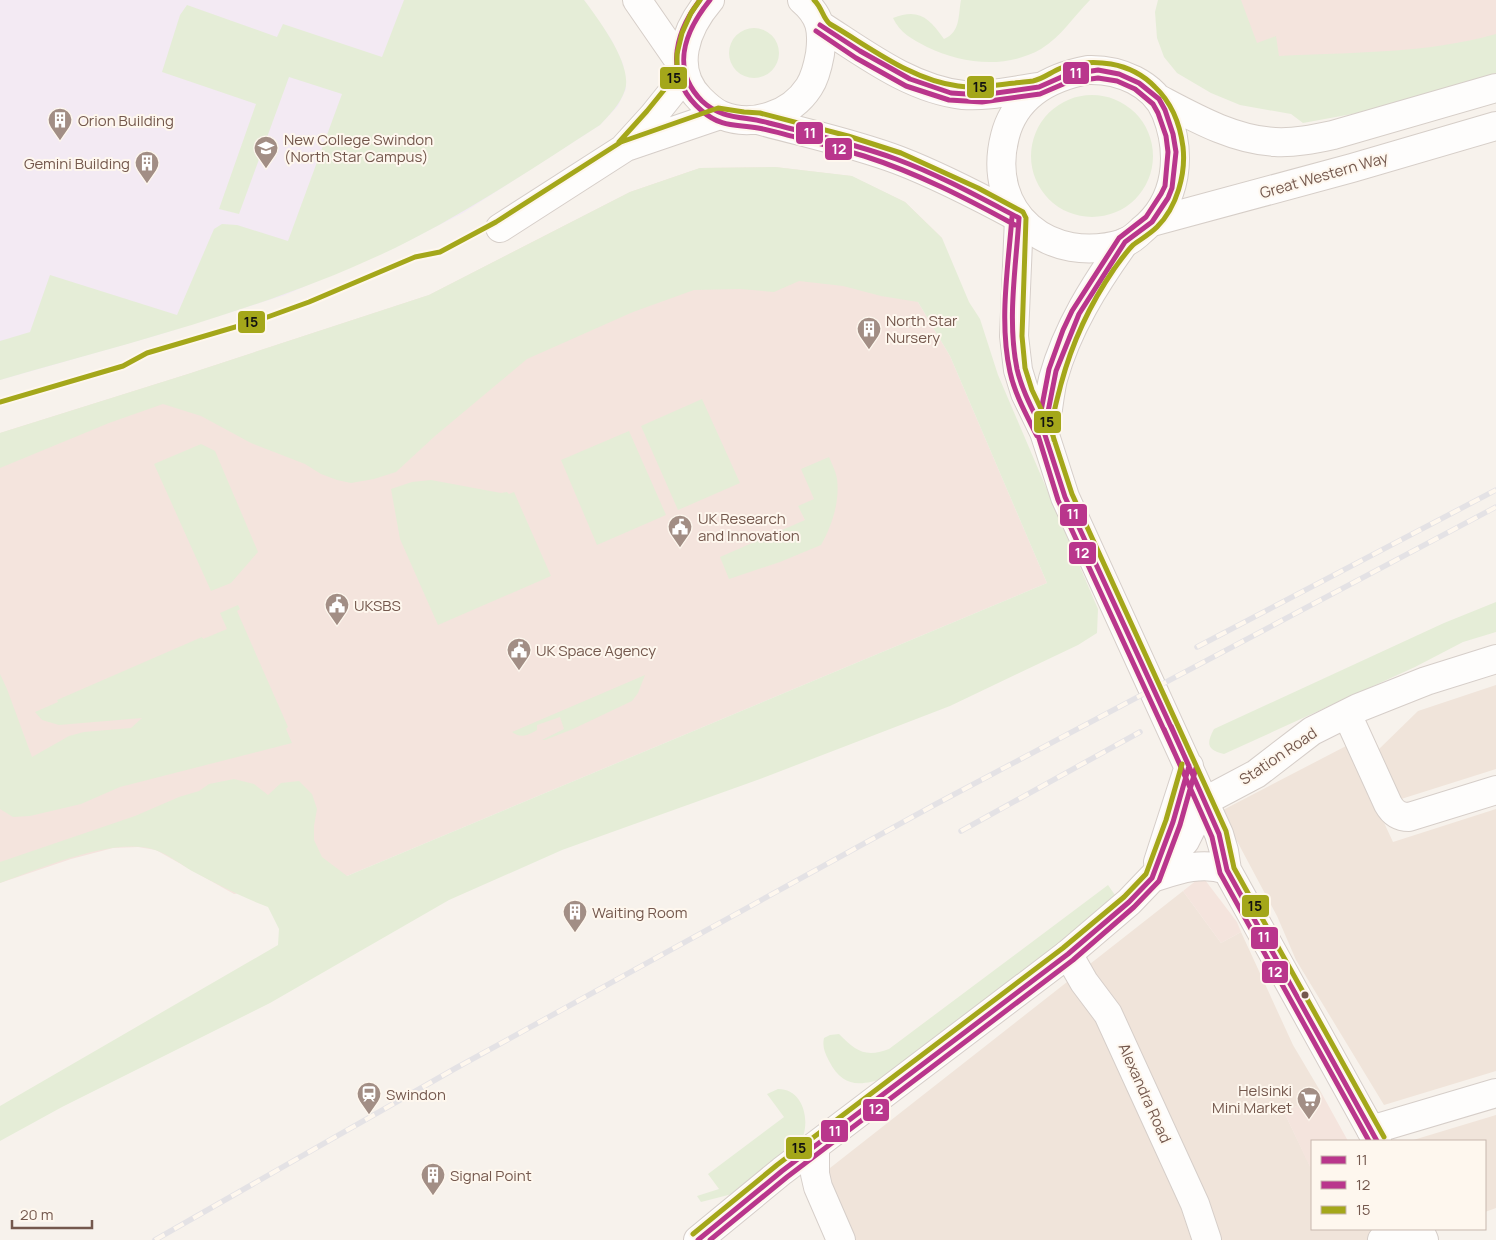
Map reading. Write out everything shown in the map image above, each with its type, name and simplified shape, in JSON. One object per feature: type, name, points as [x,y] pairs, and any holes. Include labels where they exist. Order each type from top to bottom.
[{"type":"street","points":[[637,0],[684,72],[693,91],[720,115],[743,120],[758,120],[862,148],[905,163],[1020,218]]},
{"type":"street","points":[[623,149],[653,116],[684,72],[684,54],[687,38],[702,9],[710,0]]},
{"type":"street","points":[[814,10],[903,76],[944,91],[965,95],[982,95],[1039,87],[1066,75],[1098,70],[1130,78],[1159,99],[1198,119],[1228,132],[1262,141],[1307,140],[1333,135],[1496,88]]},
{"type":"street","points":[[758,120],[783,111],[794,104],[809,87],[819,59],[821,45],[814,10]]},
{"type":"street","points":[[1039,87],[1025,100],[1005,133],[1000,158],[1008,199],[1023,223],[1039,235],[1062,245],[1076,248],[1096,248],[1126,242]]},
{"type":"street","points":[[1044,432],[1053,381],[1070,333],[1097,283],[1126,242],[1152,222],[1170,193],[1176,164],[1172,134],[1167,116],[1159,99]]},
{"type":"street","points":[[500,228],[623,149],[720,115]]},
{"type":"street","name":"Great Western Way","points":[[1152,222],[1352,168],[1496,126]]},
{"type":"street","points":[[1020,218],[1014,336],[1018,370],[1025,393],[1044,432],[1065,497],[1219,834],[1227,870],[1374,1136],[1496,1093]]},
{"type":"street","name":"Station Road","points":[[1205,801],[1256,774],[1312,731],[1358,708],[1426,681],[1496,659]]},
{"type":"street","points":[[1347,714],[1385,799],[1390,808],[1399,816],[1409,817],[1496,790]]},
{"type":"street","points":[[1152,878],[1171,827],[1189,766]]},
{"type":"street","points":[[698,1240],[762,1186],[1068,954],[1123,907],[1185,841],[1205,801]]},
{"type":"street","points":[[1152,878],[1177,870],[1206,865],[1227,870]]},
{"type":"street","name":"Alexandra Road","points":[[1068,954],[1084,982],[1108,1014],[1123,1044],[1195,1204],[1207,1240]]},
{"type":"street","points":[[815,1147],[815,1174],[818,1187],[841,1240]]},
{"type":"street","points":[[1382,1240],[1403,1230]]},
{"type":"shaded area","name":"New College Swindon (North Star Campus)","points":[[0,0],[584,0],[611,39],[623,64],[626,89],[618,106],[600,125],[463,213],[394,248],[285,295],[158,335],[0,380]]},
{"type":"shaded area","points":[[1169,0],[1496,0],[1496,53],[1300,103]]},
{"type":"shaded area","points":[[775,167],[851,176],[905,202],[942,238],[918,302],[950,356],[1047,583],[347,876],[234,894],[156,850],[138,847],[113,848],[71,859],[0,883],[0,433],[429,295],[630,192],[700,168]]},
{"type":"shaded area","points":[[1496,685],[1496,769],[1398,800],[1377,751],[1418,711]]},
{"type":"shaded area","points":[[1348,745],[1393,842],[1496,809],[1496,1071],[1384,1105],[1296,960],[1277,916],[1221,811]]},
{"type":"shaded area","points":[[1202,876],[1237,922],[1241,932],[1221,943],[1183,891]]},
{"type":"shaded area","points":[[1183,891],[1221,943],[1241,932],[1293,1045],[1322,1094],[1284,1112],[1311,1166],[1311,1230],[1394,1230],[1399,1240],[856,1240],[836,1196],[829,1176],[830,1168]]},
{"type":"shaded area","points":[[1322,1094],[1347,1140],[1311,1140],[1310,1167],[1284,1112]]},
{"type":"shaded area","points":[[1496,1115],[1496,1208],[1486,1212],[1486,1140],[1413,1140]]},
{"type":"green space","points":[[404,0],[584,0],[606,31],[624,68],[626,80],[623,95],[600,125],[474,205],[395,248],[299,289],[250,306],[0,380],[0,341],[30,332],[50,275],[177,315],[214,229],[222,224],[237,225],[288,241],[342,94],[289,77],[239,214],[219,209],[256,104],[162,72],[180,15],[187,5],[277,37],[283,24],[382,57]]},
{"type":"green space","points":[[961,0],[1090,0],[1061,32],[1041,49],[1013,60],[999,62],[969,60],[941,53],[907,35],[899,28],[893,18],[910,14],[923,17],[933,25],[944,39],[956,28]]},
{"type":"green space","points":[[1158,0],[1241,0],[1257,43],[1276,36],[1279,56],[1416,49],[1470,41],[1496,34],[1496,73],[1363,112],[1303,123],[1291,114],[1240,105],[1211,93],[1177,73],[1164,57],[1157,38],[1155,12]]},
{"type":"green space","points":[[754,28],[768,32],[775,39],[779,53],[775,67],[768,74],[754,78],[740,74],[733,67],[729,53],[733,39],[740,32]]},
{"type":"green space","points":[[1092,95],[1115,99],[1135,113],[1149,133],[1153,156],[1149,179],[1135,199],[1115,213],[1092,217],[1069,213],[1049,199],[1035,179],[1031,156],[1035,133],[1049,113],[1069,99]]},
{"type":"green space","points":[[775,167],[852,176],[905,202],[942,238],[969,302],[980,319],[998,375],[1098,609],[1097,633],[1078,645],[950,706],[760,779],[562,850],[449,900],[270,1003],[62,1107],[0,1141],[0,1106],[278,945],[279,929],[268,907],[192,871],[155,850],[138,847],[119,847],[98,851],[77,856],[0,883],[0,862],[135,816],[179,797],[199,791],[209,784],[234,779],[254,784],[268,795],[281,783],[299,781],[312,794],[317,809],[314,840],[322,857],[347,876],[1047,583],[950,356],[918,302],[881,296],[843,286],[799,281],[774,292],[740,289],[694,290],[633,312],[527,359],[435,436],[396,472],[374,479],[351,483],[337,480],[321,474],[305,464],[251,443],[201,416],[163,404],[109,423],[0,468],[0,433],[429,295],[630,192],[700,168]]},
{"type":"green space","points":[[702,399],[740,483],[678,510],[641,426]]},
{"type":"green space","points":[[629,431],[666,515],[597,545],[561,460]]},
{"type":"green space","points":[[201,444],[215,451],[258,552],[231,583],[211,591],[154,464]]},
{"type":"green space","points":[[829,457],[834,468],[838,487],[832,522],[821,545],[780,562],[729,579],[720,557],[805,520],[798,506],[814,499],[801,469]]},
{"type":"green space","points":[[431,480],[501,493],[507,492],[509,494],[514,492],[551,576],[438,625],[400,539],[391,489],[412,482]]},
{"type":"green space","points":[[1496,602],[1496,632],[1463,642],[1415,667],[1224,754],[1211,748],[1209,742],[1214,729],[1444,623]]},
{"type":"green space","points":[[238,605],[240,609],[237,611],[288,727],[286,729],[292,743],[120,787],[81,804],[30,816],[13,817],[0,809],[0,674],[32,757],[69,736],[84,732],[131,728],[142,718],[59,725],[42,720],[35,712],[58,702],[57,700],[202,637],[203,639],[227,629],[220,613]]},
{"type":"green space","points":[[645,675],[638,693],[632,701],[573,729],[542,740],[564,729],[560,717],[537,725],[537,730],[528,735],[522,736],[512,732]]},
{"type":"green space","points":[[1108,885],[1115,895],[1025,975],[886,1078],[868,1083],[853,1083],[840,1076],[834,1070],[824,1050],[824,1038],[839,1034],[856,1049],[867,1053],[881,1052],[889,1049]]},
{"type":"green space","points":[[778,1089],[794,1095],[800,1101],[804,1110],[805,1128],[799,1145],[736,1193],[701,1202],[697,1196],[719,1189],[708,1174],[784,1117],[767,1094]]},
{"type":"railway","points":[[1197,647],[1496,490]]},
{"type":"railway","points":[[155,1240],[456,1068],[936,804],[1496,507]]},
{"type":"railway","points":[[961,831],[1140,732]]},
{"type":"transit line","name":"12","points":[[700,0],[684,28],[679,42],[677,57],[682,85],[690,98],[702,111],[722,123],[772,131],[884,163],[941,187],[1015,225]]},
{"type":"transit line","name":"15","points":[[619,142],[677,74],[677,54],[682,33],[691,13],[700,0]]},
{"type":"transit line","name":"11","points":[[710,0],[701,12],[688,37],[684,63],[686,76],[692,89],[710,107],[726,114],[817,135],[896,159],[943,179],[1019,218]]},
{"type":"transit line","name":"15","points":[[814,0],[830,24],[907,70],[941,83],[972,87],[1031,81],[1073,65],[1086,63],[1111,64],[1135,72],[1145,79],[1161,93],[1171,107],[1180,130],[1184,157],[1179,190],[1164,219],[1154,230],[1133,245],[1128,251],[1105,282],[1090,310],[1076,339],[1061,384],[1052,426],[1054,440]]},
{"type":"transit line","name":"11","points":[[820,25],[860,51],[910,79],[951,93],[982,95],[1039,87],[1066,75],[1098,70],[1119,74],[1139,83],[1159,99],[1165,110],[1173,134],[1176,152],[1172,188],[1168,198],[1152,222],[1125,242],[1079,314],[1056,371],[1044,432],[1065,497],[1189,766]]},
{"type":"transit line","name":"12","points":[[816,31],[856,58],[906,86],[949,100],[982,102],[1040,94],[1068,82],[1098,78],[1117,81],[1135,89],[1153,104],[1158,113],[1166,136],[1168,152],[1165,186],[1146,217],[1119,238],[1072,311],[1049,369],[1037,432],[1058,500],[1182,769]]},
{"type":"transit line","name":"15","points":[[0,402],[123,366],[147,353],[262,319],[309,302],[415,257],[440,252],[496,222],[621,142],[718,108],[760,113],[848,136],[901,153],[978,188],[1023,212],[1026,218],[1022,336],[1025,368],[1032,390],[1051,430],[1072,494],[1226,831],[1234,868],[1384,1137]]},
{"type":"transit line","name":"12","points":[[1012,217],[1005,295],[1007,353],[1015,389],[1037,436]]},
{"type":"transit line","name":"11","points":[[1019,218],[1012,313],[1014,350],[1022,385],[1044,433]]},
{"type":"transit line","name":"11","points":[[1171,726],[1219,834],[1227,870],[1376,1140]]},
{"type":"transit line","name":"12","points":[[1164,729],[1212,837],[1220,873],[1368,1140]]},
{"type":"transit line","name":"15","points":[[693,1234],[777,1165],[1063,948],[1124,897],[1146,874],[1166,820],[1182,764]]},
{"type":"transit line","name":"11","points":[[698,1240],[782,1171],[1068,954],[1129,902],[1152,878],[1173,822],[1189,766]]},
{"type":"transit line","name":"12","points":[[710,1240],[787,1177],[1073,960],[1134,907],[1159,881],[1180,825],[1196,768]]},
{"type":"place","name":"Orion Building","points":[[60,141]]},
{"type":"place","name":"New College Swindon (North Star Campus)","points":[[266,169]]},
{"type":"place","name":"Gemini Building","points":[[147,184]]},
{"type":"place","name":"North Star Nursery","points":[[869,350]]},
{"type":"place","name":"UK Research and Innovation","points":[[680,548]]},
{"type":"place","name":"UKSBS","points":[[337,626]]},
{"type":"place","name":"UK Space Agency","points":[[519,671]]},
{"type":"place","name":"Waiting Room","points":[[575,933]]},
{"type":"place","name":"Swindon","points":[[369,1115]]},
{"type":"place","name":"Helsinki Mini Market","points":[[1309,1120]]},
{"type":"place","name":"Signal Point","points":[[433,1196]]}]
